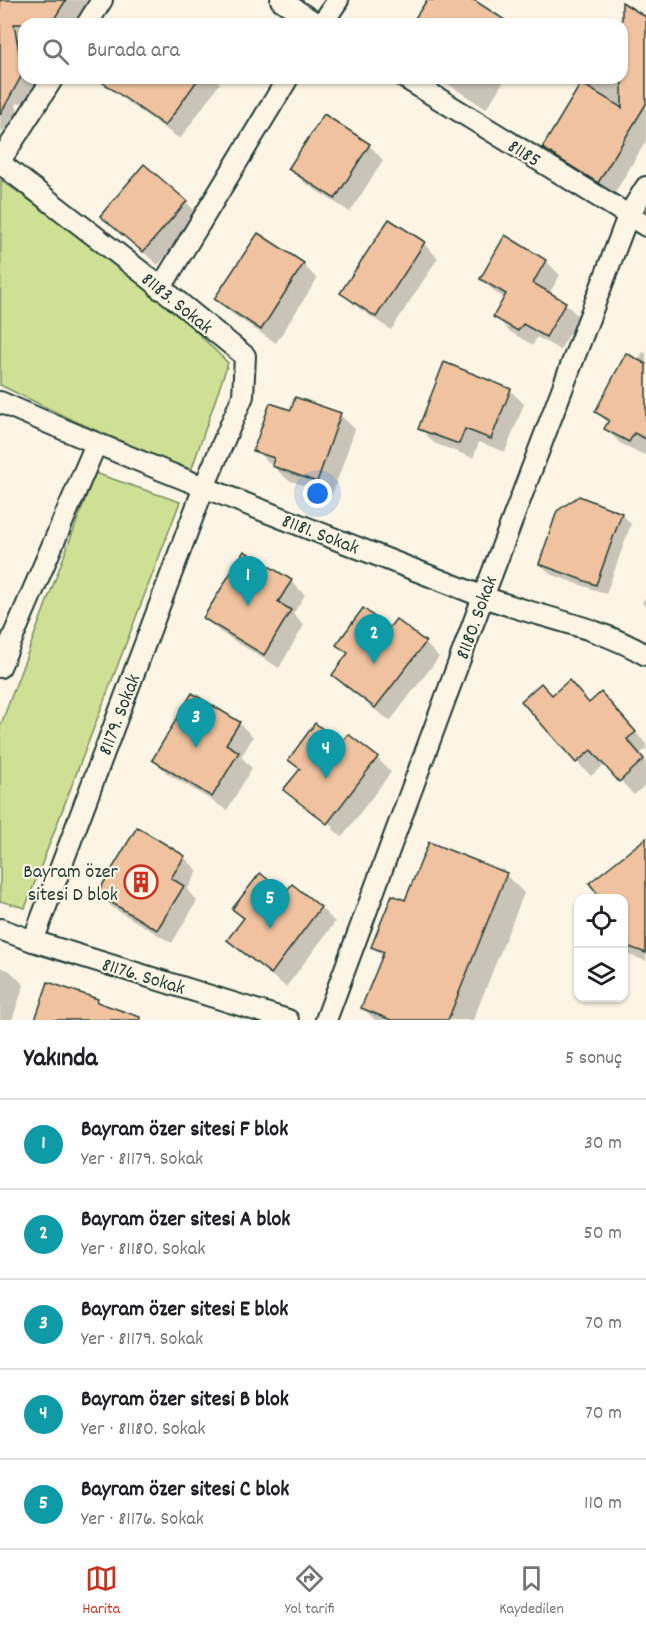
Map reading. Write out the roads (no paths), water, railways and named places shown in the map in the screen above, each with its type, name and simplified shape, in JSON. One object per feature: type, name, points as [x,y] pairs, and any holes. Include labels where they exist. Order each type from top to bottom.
[{"type":"street","points":[[91,18],[102,0]]},
{"type":"street","points":[[281,0],[308,18]]},
{"type":"street","points":[[326,18],[338,0]]},
{"type":"street","points":[[0,162],[48,84]]},
{"type":"street","points":[[160,289],[284,84]]},
{"type":"street","name":"81185","points":[[415,84],[646,226]]},
{"type":"street","name":"81183. Sokak","points":[[0,162],[245,356],[243,396],[204,487]]},
{"type":"street","name":"81180. Sokak","points":[[326,1020],[628,216],[646,187]]},
{"type":"street","name":"81181. Sokak","points":[[0,402],[96,444],[483,597],[624,642],[646,655]]},
{"type":"street","points":[[0,667],[96,444]]},
{"type":"street","name":"81179. Sokak","points":[[33,941],[204,487]]},
{"type":"street","name":"81176. Sokak","points":[[0,929],[288,1020]]},
{"type":"place","name":"Bayram özer sitesi F blok","points":[[248,606]]},
{"type":"place","name":"Bayram özer sitesi A blok","points":[[374,664]]},
{"type":"place","name":"Bayram özer sitesi E blok","points":[[196,748]]},
{"type":"place","name":"Bayram özer sitesi B blok","points":[[326,779]]},
{"type":"place","name":"Bayram özer sitesi D blok","points":[[141,882]]},
{"type":"place","name":"Bayram özer sitesi C blok","points":[[270,929]]}]
